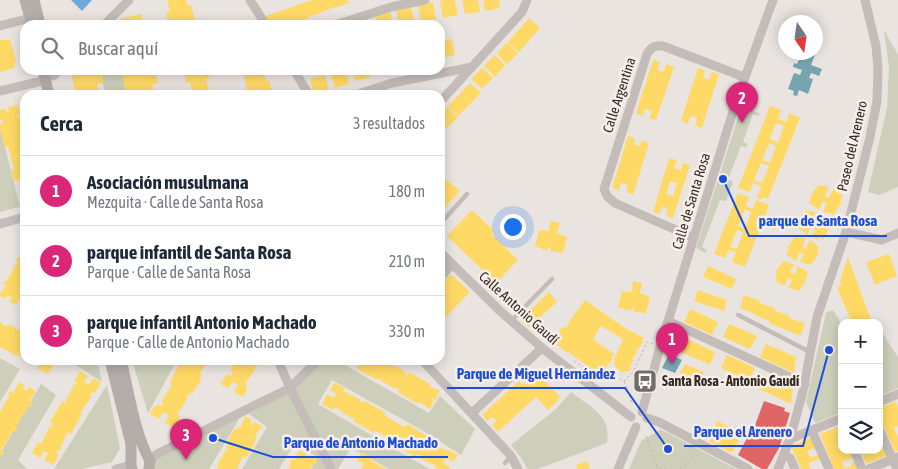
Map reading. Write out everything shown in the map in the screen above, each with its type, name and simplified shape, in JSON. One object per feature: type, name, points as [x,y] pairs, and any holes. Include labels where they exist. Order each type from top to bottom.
[{"type":"street","points":[[26,0],[31,20]]},
{"type":"street","points":[[34,0],[39,20]]},
{"type":"street","points":[[109,20],[129,0]]},
{"type":"street","points":[[250,0],[263,20]]},
{"type":"street","points":[[351,20],[392,7],[425,0]]},
{"type":"street","points":[[445,96],[522,12],[527,0]]},
{"type":"street","name":"Calle de Santa Rosa","points":[[644,415],[668,321],[744,78],[773,0]]},
{"type":"street","name":"Paseo del Arenero","points":[[778,469],[790,439],[811,353],[817,317],[846,232],[870,137],[877,96],[878,69],[876,46],[865,1]]},
{"type":"street","points":[[0,26],[20,23]]},
{"type":"street","name":"Calle Argentina","points":[[694,238],[615,203],[607,196],[604,189],[650,49],[657,45],[662,46],[744,78]]},
{"type":"street","points":[[445,72],[472,66]]},
{"type":"street","points":[[0,91],[44,75]]},
{"type":"street","points":[[49,90],[50,75]]},
{"type":"street","points":[[51,75],[55,90]]},
{"type":"street","points":[[297,75],[306,90]]},
{"type":"street","points":[[370,90],[430,75]]},
{"type":"street","points":[[0,224],[20,218]]},
{"type":"street","points":[[846,232],[882,240],[898,233]]},
{"type":"street","name":"Calle Antonio Gaudí","points":[[445,257],[511,321],[542,348],[631,417]]},
{"type":"street","points":[[445,272],[452,264]]},
{"type":"street","points":[[668,321],[804,384]]},
{"type":"street","points":[[472,412],[542,348]]},
{"type":"street","points":[[111,365],[130,444],[131,465]]},
{"type":"street","points":[[122,365],[148,464]]},
{"type":"street","points":[[280,365],[331,469]]},
{"type":"street","points":[[148,464],[157,454],[290,388],[313,365]]},
{"type":"street","points":[[427,365],[472,412],[508,460],[518,469]]},
{"type":"street","points":[[883,400],[898,394]]},
{"type":"street","points":[[636,428],[631,423],[631,417],[637,411],[748,469]]},
{"type":"street","points":[[618,469],[636,428],[645,425],[644,415]]},
{"type":"street","points":[[790,439],[838,420]]},
{"type":"street","points":[[812,431],[829,469]]},
{"type":"street","points":[[883,436],[895,458],[897,469]]},
{"type":"street","points":[[784,454],[790,458],[795,469]]},
{"type":"street","points":[[856,454],[862,469]]},
{"type":"street","points":[[116,469],[131,465],[136,455],[148,464]]},
{"type":"street","points":[[869,469],[895,458]]},
{"type":"lane","points":[[445,218],[467,194]]},
{"type":"lane","points":[[511,321],[552,279]]},
{"type":"lane","points":[[738,315],[811,353]]},
{"type":"path","points":[[624,381],[633,372],[647,342],[654,344]]},
{"type":"path","points":[[565,366],[570,359],[603,379],[608,373],[624,381],[633,405]]},
{"type":"path","points":[[646,436],[659,469],[669,469]]},
{"type":"path","points":[[680,469],[702,449]]},
{"type":"green space","points":[[884,30],[898,55],[898,187],[879,195],[868,192],[887,108],[889,67]]},
{"type":"green space","points":[[100,75],[125,75],[130,90],[105,90]]},
{"type":"green space","points":[[742,105],[760,114],[759,116],[753,114],[743,142],[748,144],[746,148],[741,146],[728,179],[733,182],[726,201],[720,200],[702,247],[707,250],[705,253],[696,248]]},
{"type":"green space","points":[[0,127],[20,207],[0,212]]},
{"type":"green space","points":[[833,310],[838,319],[838,414],[815,423],[806,402],[826,313]]},
{"type":"green space","points":[[883,334],[898,357],[898,388],[883,394]]},
{"type":"green space","points":[[0,358],[20,369],[0,402]]},
{"type":"green space","points":[[76,365],[98,365],[102,382]]},
{"type":"green space","points":[[134,365],[174,365],[148,413]]},
{"type":"green space","points":[[317,365],[345,365],[429,413],[440,396],[475,429],[461,455],[420,429],[332,380],[318,404],[429,469],[389,469],[351,448],[338,469],[335,469],[294,389]]},
{"type":"green space","points":[[41,384],[56,395],[18,460],[27,469],[0,469],[0,454]]},
{"type":"green space","points":[[107,385],[120,448],[112,462],[82,469],[54,469]]},
{"type":"green space","points":[[288,392],[326,469],[311,469],[317,457],[295,443],[279,469],[242,469],[267,427],[249,414]]},
{"type":"green space","points":[[571,392],[592,407],[603,419],[608,433],[607,443],[538,469],[527,469],[511,445],[556,409]]},
{"type":"green space","points":[[241,416],[209,469],[155,469],[154,460]]},
{"type":"green space","points":[[660,430],[736,469],[629,469],[641,441]]},
{"type":"building: Viviendas","points":[[167,0],[186,0],[188,6],[191,5],[195,20],[168,20],[166,13],[170,12]]},
{"type":"building: Viviendas","points":[[312,0],[347,0],[349,3],[309,16],[309,18],[303,20],[268,20],[266,16]]},
{"type":"building: Viviendas","points":[[455,0],[458,15],[443,18],[440,1]]},
{"type":"building: Viviendas","points":[[462,0],[478,0],[480,12],[465,14]]},
{"type":"building: Viviendas","points":[[483,0],[499,0],[500,8],[485,11]]},
{"type":"building: Viviendas","points":[[433,2],[436,19],[421,20],[418,5]]},
{"type":"building: Viviendas","points":[[411,7],[414,20],[398,20],[396,10]]},
{"type":"building: Viviendas","points":[[390,12],[392,20],[376,20],[375,15]]},
{"type":"building: Viviendas","points":[[141,14],[142,20],[116,20]]},
{"type":"building: Viviendas","points":[[529,18],[540,28],[519,52],[508,42]]},
{"type":"building: Viviendas","points":[[452,39],[455,55],[445,57],[445,40]]},
{"type":"building: Viviendas","points":[[0,40],[10,40],[16,61],[14,62],[15,68],[0,72]]},
{"type":"building: Viviendas","points":[[507,42],[518,53],[507,64],[497,54]]},
{"type":"building: Viviendas","points":[[495,55],[505,65],[495,77],[484,66]]},
{"type":"building: Viviendas","points":[[653,60],[660,62],[657,70],[664,72],[666,64],[674,67],[656,120],[649,118],[652,111],[645,109],[643,116],[636,113]]},
{"type":"building: Viviendas","points":[[482,68],[493,78],[482,89],[471,79]]},
{"type":"building: Viviendas","points":[[698,68],[705,70],[703,78],[709,80],[712,72],[719,74],[702,128],[695,126],[697,118],[690,116],[688,124],[681,121]]},
{"type":"building: Viviendas","points":[[71,75],[102,75],[104,82],[97,84],[98,90],[75,90]]},
{"type":"building: Viviendas","points":[[122,75],[156,75],[158,83],[152,85],[154,90],[125,90]]},
{"type":"building: Viviendas","points":[[184,75],[208,75],[209,78],[206,79],[209,90],[192,90],[190,82],[186,83]]},
{"type":"building: Viviendas","points":[[244,75],[264,75],[266,81],[269,80],[271,90],[260,89],[247,90]]},
{"type":"building: Viviendas","points":[[325,75],[329,90],[313,90],[310,79]]},
{"type":"building: Viviendas","points":[[331,75],[347,75],[349,84],[335,88]]},
{"type":"building: Viviendas","points":[[354,75],[369,75],[370,77],[355,81]]},
{"type":"building: Viviendas","points":[[470,83],[481,93],[458,116],[448,106]]},
{"type":"building: Viviendas","points":[[18,105],[20,114],[17,117],[20,116],[20,180],[14,181],[11,170],[14,169],[8,147],[5,147],[0,129],[0,124],[3,123],[0,119],[0,110],[6,109],[9,112],[8,107]]},
{"type":"building: Viviendas","points":[[770,106],[781,110],[778,119],[786,122],[789,113],[800,118],[768,199],[763,197],[762,200],[757,198],[761,186],[753,183],[750,192],[738,188]],"holes":[[[776,123],[784,126],[778,143],[770,139]],[[769,143],[776,146],[770,163],[762,160]],[[761,163],[769,166],[762,183],[754,180]]]},
{"type":"building: Viviendas","points":[[447,107],[458,117],[447,128],[445,126],[445,109]]},
{"type":"building: Viviendas","points":[[628,136],[635,138],[634,144],[640,146],[642,140],[649,143],[633,195],[626,192],[628,185],[621,183],[619,190],[612,188]]},
{"type":"building: Viviendas","points":[[669,158],[677,160],[674,168],[681,170],[683,163],[690,165],[673,218],[666,216],[668,209],[662,207],[660,214],[653,212]],"holes":[[[670,181],[677,183],[673,196],[666,194]]]},
{"type":"building: Viviendas","points":[[445,179],[460,191],[445,208]]},
{"type":"building: Viviendas","points":[[818,185],[829,187],[825,196],[829,198],[833,189],[843,196],[840,201],[842,202],[834,214],[823,212],[827,203],[823,201],[819,210],[809,203],[814,189]]},
{"type":"building: Viviendas","points":[[738,193],[749,197],[746,206],[753,209],[756,200],[769,205],[745,267],[732,262],[736,252],[729,250],[725,258],[714,254]],"holes":[[[745,209],[751,212],[745,229],[738,226]],[[737,230],[743,232],[737,249],[730,247]]]},
{"type":"building: Viviendas","points":[[472,210],[494,231],[491,234],[518,260],[496,283],[447,236]]},
{"type":"building: Viviendas","points":[[806,210],[817,213],[814,221],[818,223],[821,215],[831,221],[823,240],[818,237],[817,240],[812,237],[815,229],[811,227],[807,235],[798,228],[802,214],[804,215]]},
{"type":"building: Viviendas","points":[[550,221],[560,223],[557,233],[567,237],[563,253],[550,251],[551,248],[548,247],[547,251],[535,246],[539,230],[549,231]]},
{"type":"building: Viviendas","points":[[795,236],[806,238],[802,247],[806,249],[810,240],[819,247],[817,252],[819,253],[811,265],[800,262],[804,254],[800,252],[796,261],[786,254],[789,249],[787,248]]},
{"type":"building: Viviendas","points":[[889,254],[897,276],[875,285],[866,262]]},
{"type":"building: Viviendas","points":[[18,257],[20,258],[20,297],[16,305],[9,301],[12,298],[8,295],[6,299],[0,296],[0,294],[6,285],[3,284],[4,281],[6,282],[18,261],[16,260]]},
{"type":"building: Viviendas","points":[[848,257],[871,319],[851,319],[837,288],[841,285],[840,281]]},
{"type":"building: Viviendas","points":[[783,261],[794,264],[790,272],[795,274],[798,266],[808,272],[804,286],[802,285],[800,291],[788,288],[792,280],[788,278],[784,286],[775,280],[777,274],[775,273]]},
{"type":"building: Viviendas","points":[[708,266],[736,279],[732,289],[703,277]]},
{"type":"building: Viviendas","points":[[451,274],[470,292],[445,318],[445,280]]},
{"type":"building: Viviendas","points":[[633,281],[642,283],[640,293],[650,297],[646,313],[633,312],[634,308],[632,307],[631,311],[618,307],[622,291],[632,292]]},
{"type":"building: Viviendas","points":[[698,290],[727,300],[724,311],[694,301]]},
{"type":"building: Viviendas","points":[[549,292],[557,302],[539,318],[539,321],[547,325],[540,335],[520,320]]},
{"type":"building: Viviendas","points":[[744,295],[760,301],[759,303],[775,308],[774,310],[790,316],[789,318],[805,323],[800,336],[740,308]]},
{"type":"building: Viviendas","points":[[585,300],[625,328],[644,338],[636,351],[638,353],[636,353],[632,360],[634,362],[632,362],[630,371],[621,372],[615,366],[614,360],[623,339],[601,326],[593,339],[615,356],[612,356],[612,360],[602,372],[599,371],[598,373],[590,370],[590,368],[568,352],[548,340],[550,337],[556,342],[561,328],[567,327]]},
{"type":"building: Viviendas","points":[[690,309],[718,322],[712,335],[684,322]]},
{"type":"building: Viviendas","points":[[0,322],[6,327],[8,324],[20,331],[20,356],[0,347]]},
{"type":"building: Viviendas","points":[[729,324],[757,336],[750,349],[723,337]]},
{"type":"building: Viviendas","points":[[687,339],[715,352],[710,365],[681,352]]},
{"type":"building: Viviendas","points":[[766,344],[796,357],[794,373],[760,357]]},
{"type":"building: Viviendas","points":[[727,355],[755,368],[749,381],[721,368]]},
{"type":"building: Viviendas","points":[[685,364],[704,372],[699,381],[680,373]]},
{"type":"building: Viviendas","points":[[39,365],[53,366],[48,374],[37,368]]},
{"type":"building: Viviendas","points":[[179,365],[206,365],[200,373],[202,375],[200,378],[202,379],[193,393],[188,394],[186,397],[188,398],[177,414],[180,416],[178,419],[180,420],[175,428],[165,423],[169,415],[163,412],[159,419],[150,414],[154,406],[156,407],[158,404],[161,406],[163,402],[161,402],[172,385],[170,384],[171,380]]},
{"type":"building: Viviendas","points":[[234,365],[256,365],[256,368],[245,384],[247,390],[243,397],[234,392],[238,385],[232,382],[229,388],[220,384],[227,374],[231,376],[233,372],[230,371]]},
{"type":"building: Viviendas","points":[[358,365],[393,365],[405,371],[408,375],[409,372],[440,391],[435,400],[432,398],[431,400],[434,401],[430,409],[398,392],[399,390],[380,379],[378,378],[377,380],[356,368]]},
{"type":"building: Viviendas","points":[[80,371],[88,376],[84,382],[89,385],[93,378],[101,383],[95,393],[92,392],[90,395],[92,396],[80,413],[82,414],[71,434],[68,432],[59,451],[56,453],[59,455],[53,465],[44,460],[48,453],[44,451],[40,458],[32,453],[38,442],[41,444],[50,426],[53,424],[50,422],[62,401],[65,403],[74,384],[76,385],[77,383],[74,381]]},
{"type":"building: Viviendas","points":[[764,375],[793,388],[791,404],[758,388]]},
{"type":"building: Viviendas","points":[[538,376],[560,397],[558,401],[548,410],[536,397],[498,432],[492,425],[496,421],[492,417],[488,421],[482,415],[519,381],[522,385],[524,383],[525,385]]},
{"type":"building: Viviendas","points":[[19,382],[25,386],[23,389],[26,391],[29,387],[36,392],[29,401],[33,403],[30,408],[28,406],[16,427],[18,428],[16,431],[13,430],[4,447],[2,446],[1,450],[4,452],[2,456],[0,455],[0,412],[10,395],[8,394],[10,391],[13,393]]},
{"type":"building: Viviendas","points":[[334,383],[345,388],[343,391],[360,401],[364,403],[365,401],[386,413],[384,415],[401,425],[405,427],[407,424],[427,436],[425,439],[430,440],[446,451],[447,449],[458,455],[453,462],[446,458],[443,463],[450,467],[449,469],[436,469],[437,467],[417,454],[415,457],[394,445],[395,442],[353,421],[354,418],[351,418],[335,407],[333,410],[322,404],[327,394],[334,398],[337,394],[330,390]]},
{"type":"building: Viviendas","points":[[895,401],[898,406],[898,426],[894,428],[898,436],[898,451],[895,452],[883,425],[883,407]]},
{"type":"building: Viviendas","points":[[245,416],[252,420],[250,424],[252,425],[255,422],[262,426],[255,436],[257,437],[256,441],[248,455],[245,458],[243,456],[237,469],[217,469],[219,465],[217,465],[228,448],[226,447],[227,443],[234,429],[240,428]]},
{"type":"building: Viviendas","points":[[717,421],[735,429],[742,435],[732,453],[709,441]]},
{"type":"building: Viviendas","points":[[838,427],[838,454],[852,454],[853,458],[842,462],[845,468],[852,466],[851,463],[855,462],[858,468],[834,469],[820,434]]},
{"type":"building: Viviendas","points":[[811,438],[815,448],[807,451],[810,458],[818,455],[820,459],[808,463],[811,469],[801,469],[791,446]]},
{"type":"building: Viviendas","points":[[883,449],[886,456],[866,464],[862,454],[883,454]]},
{"type":"building: Viviendas","points":[[299,450],[307,454],[305,457],[308,459],[309,456],[317,460],[310,469],[288,469],[291,459],[294,461]]},
{"type":"building: Viviendas","points":[[362,452],[373,458],[371,461],[387,469],[361,469],[364,464],[357,460]]},
{"type":"building: Viviendas","points":[[587,461],[590,469],[577,469],[576,465]]},
{"type":"building: Comercios","points":[[764,401],[785,408],[784,411],[790,413],[779,448],[767,469],[762,469],[738,455],[747,438],[751,436]]},
{"type":"building: Escuelas","points":[[71,0],[92,0],[82,11]]},
{"type":"building: Público","points":[[799,60],[813,60],[811,65],[822,69],[819,76],[811,73],[809,78],[813,79],[808,94],[799,90],[797,96],[793,95],[794,91],[788,89],[794,73],[800,75],[802,70],[793,67],[794,63],[797,64]]},
{"type":"building: Público","points":[[669,354],[682,360],[675,373],[662,368]]},
{"type":"place","name":"parque infantil de Santa Rosa","points":[[742,123]]},
{"type":"place","name":"parque de Santa Rosa","points":[[723,179]]},
{"type":"place","name":"Parque el Arenero","points":[[829,350]]},
{"type":"place","name":"Asociación musulmana","points":[[672,364]]},
{"type":"place","name":"Santa Rosa - Antonio Gaudí","points":[[645,381]]},
{"type":"place","name":"Parque de Antonio Machado","points":[[213,438]]},
{"type":"place","name":"Parque de Miguel Hernández","points":[[668,449]]},
{"type":"place","name":"parque infantil Antonio Machado","points":[[186,460]]}]
